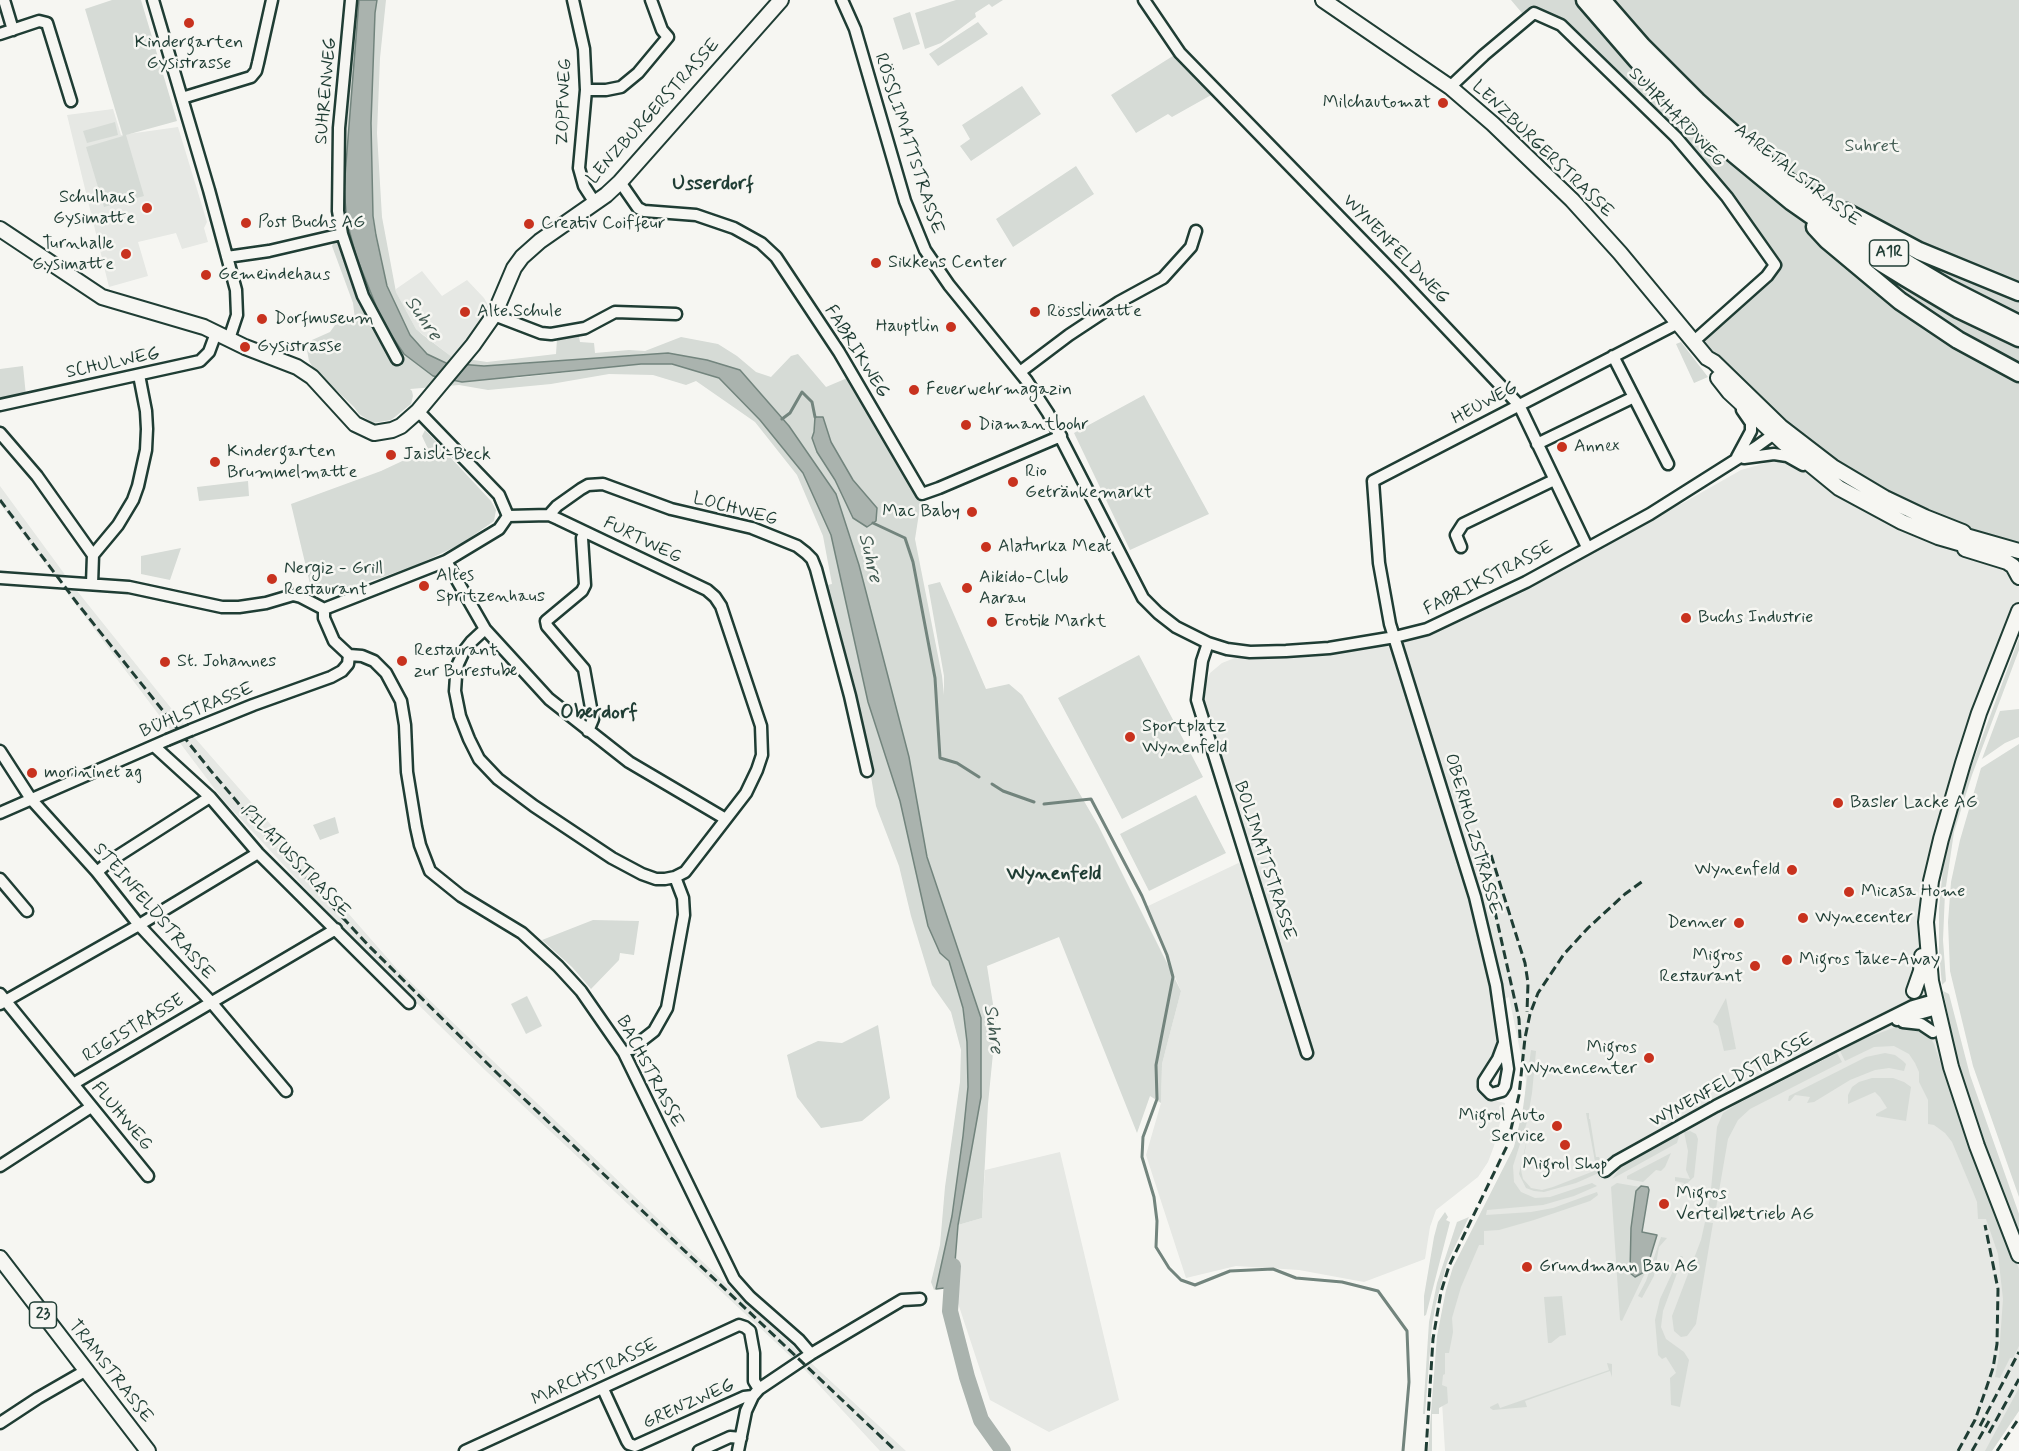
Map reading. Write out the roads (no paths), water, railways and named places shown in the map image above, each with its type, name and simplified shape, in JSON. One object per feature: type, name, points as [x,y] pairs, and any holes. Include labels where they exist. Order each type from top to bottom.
[{"type":"highway","name":"AARETALSTRASSE","points":[[1585,0],[1637,60],[1692,115],[1734,154],[1792,202],[1862,251],[1906,278],[1958,309],[2019,338]]},
{"type":"highway","name":"AARETALSTRASSE","points":[[1602,0],[1655,60],[1769,166],[1813,201],[1877,245],[1948,288],[2019,324]]},
{"type":"highway","points":[[1769,166],[1887,235],[1949,264],[2019,292]]},
{"type":"highway","points":[[1792,202],[1827,240],[1900,301],[1958,340],[2019,373]]},
{"type":"main road","name":"LENZBURGERSTRASSE","points":[[0,229],[102,297],[182,320],[304,371],[355,424],[370,432],[393,430],[418,411],[462,359],[494,315],[514,268],[522,257],[620,182],[781,0]]},
{"type":"main road","name":"LENZBURGERSTRASSE","points":[[1323,0],[1450,87],[1572,200],[1707,358],[1714,362],[1777,430],[1839,488],[1885,514],[1938,537],[2019,559]]},
{"type":"main road","name":"LENZBURGERSTRASSE","points":[[1707,358],[1708,366],[1729,392],[1777,430],[1833,467],[1885,498],[1963,532],[1966,536],[2019,551]]},
{"type":"main road","points":[[1963,532],[1969,531],[2005,542],[2019,542]]},
{"type":"main road","points":[[1938,537],[1947,543],[2007,562],[2013,566],[2019,577]]},
{"type":"main road","points":[[2019,611],[1979,713],[1949,811],[1931,881],[1926,922],[1931,981],[1951,1066],[1977,1146],[2019,1255]]},
{"type":"main road","points":[[1914,991],[1921,971],[1921,926],[1928,870],[1949,811]]},
{"type":"main road","points":[[1933,1032],[1951,1066]]},
{"type":"main road","name":"TRAMSTRASSE","points":[[0,1258],[148,1451]]},
{"type":"street","points":[[4,0],[13,30]]},
{"type":"street","points":[[153,0],[228,257],[238,304],[235,325],[229,339]]},
{"type":"street","points":[[182,98],[251,77],[258,63],[273,0]]},
{"type":"street","name":"SUHRENWEG","points":[[342,234],[338,211],[339,128],[351,0]]},
{"type":"street","name":"ZOPFWEG","points":[[573,0],[584,49],[586,90],[579,168],[584,186],[595,203]]},
{"type":"street","points":[[586,90],[621,87],[638,73],[668,37],[662,30],[651,0]]},
{"type":"street","name":"RÖSSLIMATTSTRASSE","points":[[842,0],[855,29],[905,201],[925,250],[1020,372],[1061,436]]},
{"type":"street","name":"WYNENFELDWEG","points":[[1144,0],[1180,53],[1519,405],[1587,547]]},
{"type":"street","name":"SUHRHARDWEG","points":[[1450,87],[1534,13],[1561,26],[1676,137],[1727,197],[1775,266],[1767,276],[1693,342]]},
{"type":"street","points":[[0,34],[39,21],[49,25],[71,100]]},
{"type":"street","name":"FABRIKWEG","points":[[620,182],[638,208],[644,211],[696,215],[735,228],[761,243],[776,258],[839,352],[922,494],[1061,436]]},
{"type":"street","points":[[1020,372],[1119,302],[1163,278],[1191,247],[1196,231]]},
{"type":"street","points":[[228,257],[269,251],[342,234],[363,296],[397,359]]},
{"type":"street","points":[[494,315],[541,333],[551,334],[585,328],[615,312],[676,314]]},
{"type":"street","name":"HEUWEG","points":[[1373,481],[1678,323]]},
{"type":"street","name":"SCHULWEG","points":[[0,405],[200,361],[209,352],[216,333]]},
{"type":"street","points":[[1613,356],[1668,464]]},
{"type":"street","points":[[93,555],[118,525],[133,500],[138,486],[146,450],[147,429],[139,375]]},
{"type":"street","points":[[1729,392],[1751,423],[1746,441],[1735,460]]},
{"type":"street","points":[[1537,444],[1634,397]]},
{"type":"street","points":[[0,578],[93,584],[149,591],[222,607],[257,604],[293,595],[324,609],[446,561],[499,529],[508,516],[499,495],[418,411]]},
{"type":"street","name":"FABRIKSTRASSE","points":[[1061,436],[1143,597],[1176,627],[1208,643],[1250,652],[1329,648],[1427,629],[1482,604],[1650,514],[1756,447],[1777,430]]},
{"type":"street","points":[[0,433],[37,477],[93,555],[93,584]]},
{"type":"street","name":"FABRIKSTRASSE","points":[[1735,460],[1774,454],[1787,456],[1839,488]]},
{"type":"street","points":[[1461,547],[1456,535],[1463,524],[1554,480]]},
{"type":"street","name":"OBERHOLZSTRASSE","points":[[1373,481],[1379,563],[1395,637],[1475,897],[1496,985],[1504,1043]]},
{"type":"street","name":"LOCHWEG","points":[[549,515],[557,506],[581,489],[588,485],[603,484],[671,509],[752,528],[797,546],[806,553],[812,559],[816,569],[850,696],[867,771]]},
{"type":"street","name":"FURTWEG","points":[[508,516],[549,515],[707,590],[716,597],[721,606],[761,726],[762,755],[746,793],[724,818],[685,872],[675,878]]},
{"type":"street","name":"FURTWEG","points":[[585,532],[582,538],[585,585],[582,591],[546,621],[547,626],[584,669],[593,719],[593,724],[588,731]]},
{"type":"street","points":[[446,561],[485,629],[549,699],[647,774],[724,818]]},
{"type":"street","points":[[324,609],[324,618],[334,640],[349,655]]},
{"type":"street","points":[[485,629],[464,651],[458,664],[455,691],[460,716],[479,759],[498,779],[612,858],[656,879],[675,878],[683,898],[684,915],[667,1008],[654,1030],[631,1049]]},
{"type":"street","name":"BOLIMATTSTRASSE","points":[[1208,643],[1200,673],[1197,700],[1307,1053]]},
{"type":"street","name":"BÜHLSTRASSE","points":[[0,813],[191,730],[332,677],[348,664],[349,655]]},
{"type":"street","name":"BACHSTRASSE","points":[[349,655],[362,656],[374,661],[386,673],[401,701],[405,725],[407,772],[416,827],[430,871],[461,896],[522,933],[581,991],[624,1053],[734,1279],[811,1354]]},
{"type":"street","name":"PILATUSSTRASSE","points":[[154,746],[210,797],[258,853],[409,1003]]},
{"type":"street","name":"STEINFELDSTRASSE","points":[[0,751],[31,799],[97,872],[139,925],[211,1002],[286,1091]]},
{"type":"street","points":[[97,872],[110,861],[210,797]]},
{"type":"street","points":[[2,1000],[139,925],[258,853]]},
{"type":"street","points":[[0,879],[27,911]]},
{"type":"street","name":"RIGISTRASSE","points":[[73,1084],[336,929]]},
{"type":"street","name":"WYNENFELDSTRASSE","points":[[1880,1023],[1904,1005],[1914,991]]},
{"type":"street","name":"FLUHWEG","points":[[2,1000],[148,1176]]},
{"type":"street","name":"WYNENFELDSTRASSE","points":[[1605,1171],[1617,1161],[1716,1106],[1913,1006],[1936,1005]]},
{"type":"street","name":"WYNENFELDSTRASSE","points":[[1880,1023],[1921,1023],[1933,1032]]},
{"type":"street","points":[[0,1167],[91,1107]]},
{"type":"street","points":[[738,1451],[746,1411],[756,1393],[811,1354],[902,1300],[920,1299]]},
{"type":"street","name":"MARCHSTRASSE","points":[[472,1450],[739,1326],[750,1331],[754,1353],[756,1393]]},
{"type":"street","points":[[0,1424],[38,1398],[85,1371]]},
{"type":"street","name":"GRENZWEG","points":[[603,1389],[627,1441],[635,1446],[756,1393]]},
{"type":"street","points":[[699,1451],[730,1437],[741,1438]]},
{"type":"waterway","points":[[782,419],[790,413],[802,392],[812,402],[815,417]]},
{"type":"waterway","points":[[873,523],[905,538],[913,562],[935,678],[940,758],[957,763],[979,777]]},
{"type":"waterway","points":[[992,784],[1003,791],[1034,802]]},
{"type":"waterway","points":[[1044,804],[1091,799],[1142,896],[1167,955],[1173,977],[1156,1065],[1157,1099],[1143,1137],[1142,1157],[1154,1197],[1157,1221],[1156,1247],[1169,1268],[1181,1280],[1195,1285],[1230,1271],[1273,1269],[1296,1278],[1342,1282],[1378,1291],[1407,1331],[1409,1382],[1403,1451]]},
{"type":"waterway","name":"Suhre","points":[[953,1266],[950,1311],[967,1377],[981,1420],[1003,1451]]},
{"type":"railway","points":[[0,500],[77,603],[211,771],[250,817],[368,945],[501,1077],[896,1451]]},
{"type":"railway","points":[[1491,855],[1525,963],[1528,983],[1527,1012]]},
{"type":"railway","points":[[1483,858],[1519,1019],[1520,1038]]},
{"type":"railway","points":[[1426,1451],[1433,1339],[1441,1292],[1449,1266],[1507,1146],[1519,1095],[1530,1014],[1538,993],[1564,954],[1588,928],[1625,894],[1643,881]]},
{"type":"railway","points":[[1958,1451],[1975,1420],[1993,1368],[1997,1344],[1998,1289],[1985,1225]]},
{"type":"railway","points":[[1980,1426],[2019,1352]]},
{"type":"railway","points":[[1989,1433],[2019,1379]]},
{"type":"railway","points":[[1997,1451],[2019,1418]]},
{"type":"railway","points":[[1972,1451],[1989,1421]]},
{"type":"place","name":"Kindergarten Gysistrasse","points":[[189,23]]},
{"type":"place","name":"Milchautomat","points":[[1443,103]]},
{"type":"place","name":"Schulhaus Gysimatte","points":[[147,208]]},
{"type":"place","name":"Post Buchs AG","points":[[246,223]]},
{"type":"place","name":"Creativ Coiffeur","points":[[529,224]]},
{"type":"place","name":"Turnhalle Gysimatte","points":[[126,254]]},
{"type":"place","name":"Sikkens Center","points":[[876,263]]},
{"type":"place","name":"Gemeindehaus","points":[[206,275]]},
{"type":"place","name":"Alte Schule","points":[[465,312]]},
{"type":"place","name":"Rösslimatte","points":[[1035,312]]},
{"type":"place","name":"Dorfmuseum","points":[[262,319]]},
{"type":"place","name":"Hauptlin","points":[[951,327]]},
{"type":"place","name":"Gysistrasse","points":[[245,347]]},
{"type":"place","name":"Feuerwehrmagazin","points":[[914,390]]},
{"type":"place","name":"Diamantbohr","points":[[966,425]]},
{"type":"place","name":"Annex","points":[[1562,447]]},
{"type":"place","name":"Jaisli-Beck","points":[[391,455]]},
{"type":"place","name":"Kindergarten Brummelmatte","points":[[215,462]]},
{"type":"place","name":"Rio Getränkemarkt","points":[[1013,482]]},
{"type":"place","name":"Mac Baby","points":[[972,512]]},
{"type":"place","name":"Alaturka Meat","points":[[986,547]]},
{"type":"place","name":"Nergiz - Grill Restaurant","points":[[272,579]]},
{"type":"place","name":"Altes Spritzenhaus","points":[[424,586]]},
{"type":"place","name":"Aikido-Club Aarau","points":[[967,588]]},
{"type":"place","name":"Buchs Industrie","points":[[1686,618]]},
{"type":"place","name":"Erotik Markt","points":[[992,622]]},
{"type":"place","name":"Restaurant zur Burestube","points":[[402,661]]},
{"type":"place","name":"St. Johannes","points":[[165,662]]},
{"type":"place","name":"Sportplatz Wynenfeld","points":[[1130,737]]},
{"type":"place","name":"morininet ag","points":[[32,773]]},
{"type":"place","name":"Basler Lacke AG","points":[[1838,803]]},
{"type":"place","name":"Wynenfeld","points":[[1792,870]]},
{"type":"place","name":"Micasa Home","points":[[1849,892]]},
{"type":"place","name":"Wynecenter","points":[[1803,918]]},
{"type":"place","name":"Denner","points":[[1739,923]]},
{"type":"place","name":"Migros Take-Away","points":[[1787,960]]},
{"type":"place","name":"Migros Restaurant","points":[[1755,966]]},
{"type":"place","name":"Migros Wynencenter","points":[[1649,1058]]},
{"type":"place","name":"Migrol Auto Service","points":[[1557,1126]]},
{"type":"place","name":"Migrol Shop","points":[[1565,1145]]},
{"type":"place","name":"Migros Verteilbetrieb AG","points":[[1664,1204]]},
{"type":"place","name":"Grundmann Bau AG","points":[[1527,1267]]},
{"type":"district","name":"Usserdorf","points":[[713,185]]},
{"type":"district","name":"Oberdorf","points":[[599,714]]},
{"type":"district","name":"Wynenfeld","points":[[1054,875]]},
{"type":"park label","name":"Suhret","points":[[1872,147]]}]
